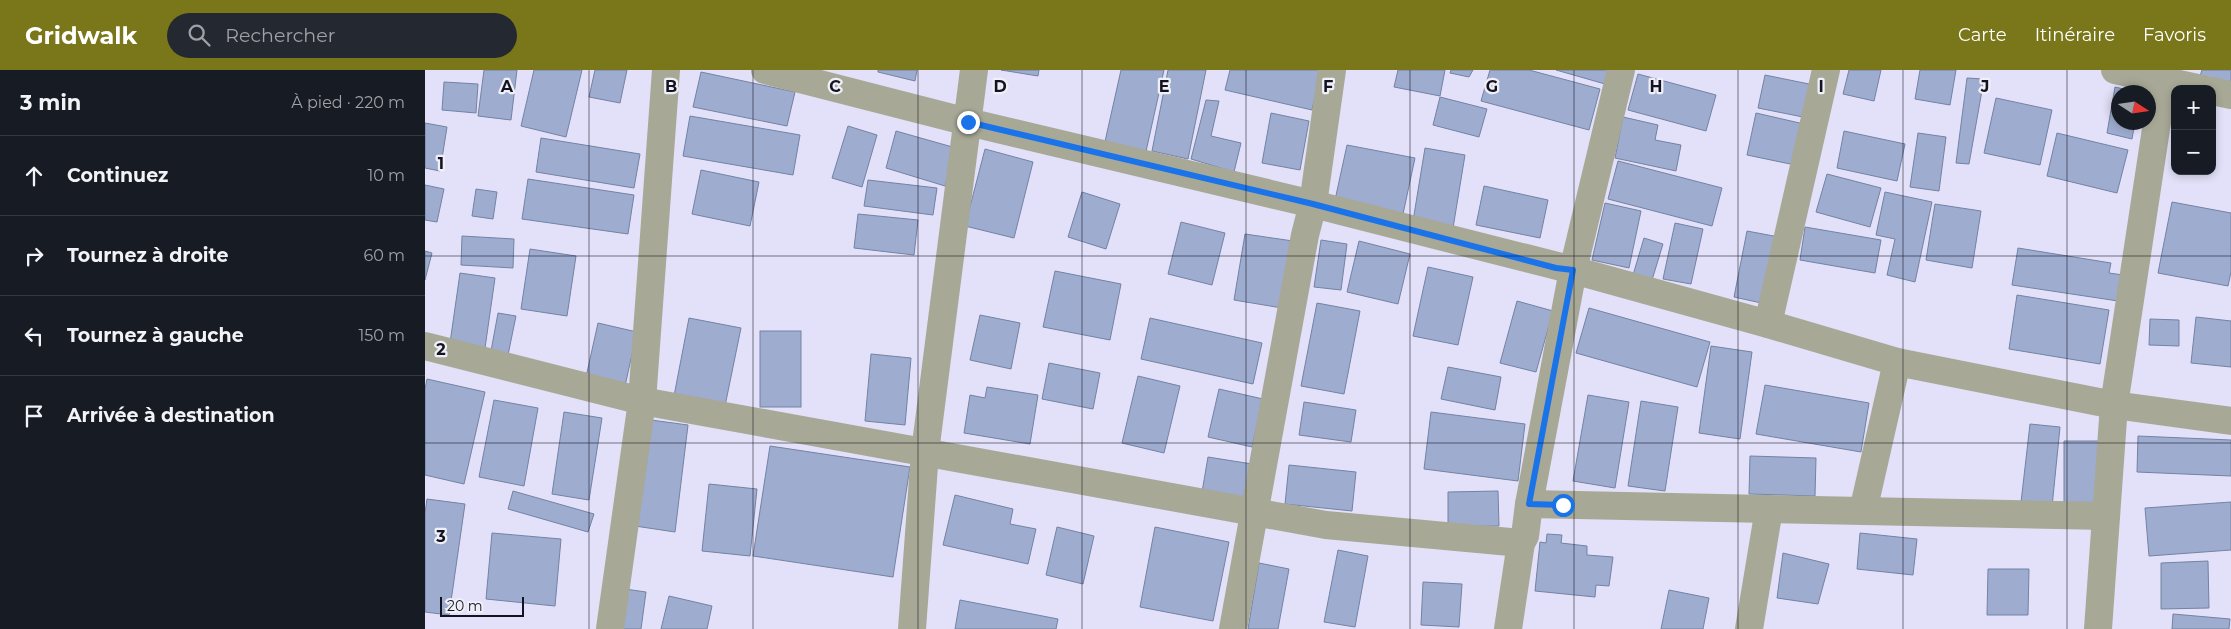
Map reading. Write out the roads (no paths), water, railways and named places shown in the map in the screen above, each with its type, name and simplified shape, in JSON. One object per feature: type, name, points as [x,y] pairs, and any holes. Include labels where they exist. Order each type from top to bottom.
[{"type":"street","points":[[610,629],[642,401],[666,70]]},
{"type":"street","points":[[765,70],[968,122],[1313,204],[1556,268],[1573,270],[1897,362],[2115,405],[2231,420]]},
{"type":"street","points":[[912,629],[925,452],[974,70]]},
{"type":"street","points":[[1233,629],[1305,235],[1313,204],[1331,70]]},
{"type":"street","points":[[1508,629],[1521,543],[1525,536],[1529,504],[1573,270],[1621,70]]},
{"type":"street","points":[[1768,324],[1826,70]]},
{"type":"street","points":[[2115,70],[2163,75],[2191,85]]},
{"type":"street","points":[[2098,629],[2115,405],[2163,75]]},
{"type":"street","points":[[2216,92],[2231,95]]},
{"type":"street","points":[[425,346],[642,401],[1326,525],[1521,543]]},
{"type":"street","points":[[1863,511],[1897,362]]},
{"type":"street","points":[[1529,504],[2106,516]]},
{"type":"street","points":[[1749,629],[1769,509]]}]
